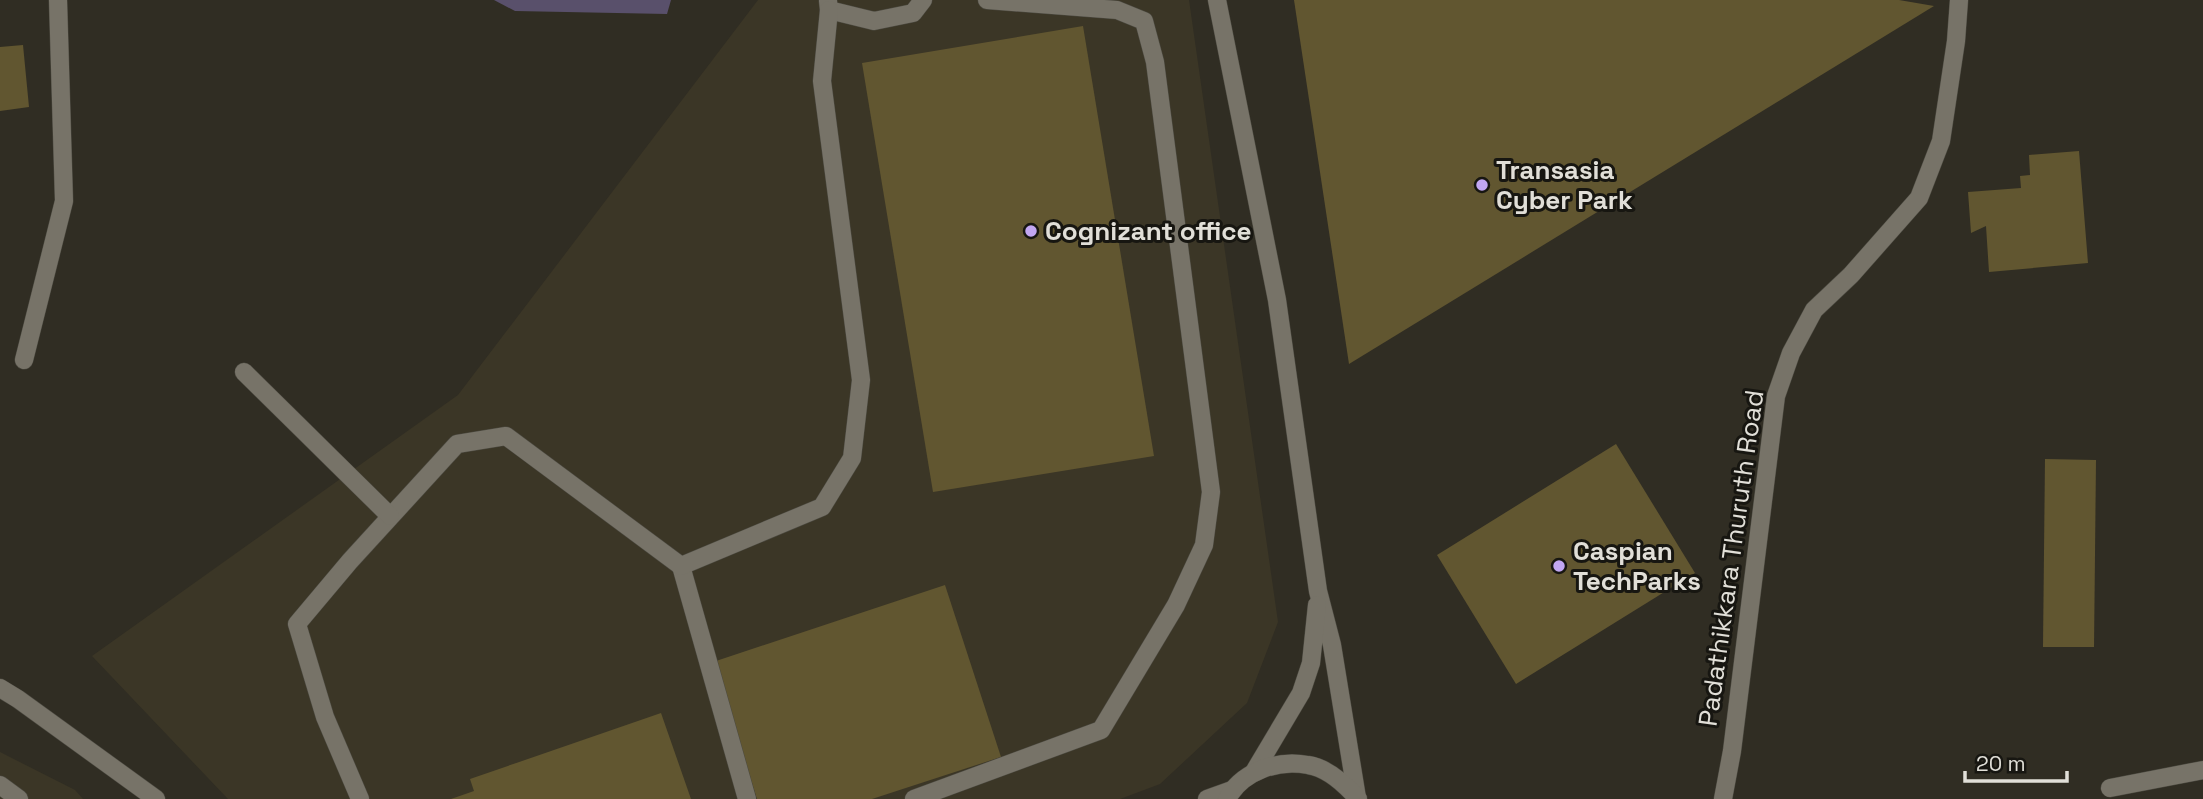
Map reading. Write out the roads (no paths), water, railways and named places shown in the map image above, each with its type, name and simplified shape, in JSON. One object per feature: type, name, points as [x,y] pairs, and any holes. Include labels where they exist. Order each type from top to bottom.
[{"type":"street","points":[[23,360],[64,201],[58,0]]},
{"type":"street","points":[[681,566],[822,507],[852,458],[861,380],[822,81],[829,5],[874,21],[913,13],[923,0]]},
{"type":"street","points":[[914,799],[1101,730],[1176,605],[1203,545],[1211,492],[1155,62],[1144,21],[1116,10],[987,0]]},
{"type":"street","points":[[1217,0],[1277,300],[1318,591],[1332,645],[1357,798]]},
{"type":"street","name":"Padathikkara Thuruth Road","points":[[1723,799],[1732,751],[1776,396],[1791,354],[1814,310],[1851,275],[1919,198],[1941,141],[1956,41],[1958,0]]},
{"type":"street","points":[[244,372],[390,516]]},
{"type":"street","points":[[360,799],[325,717],[297,624],[390,516],[457,444],[506,436],[681,566],[747,799]]},
{"type":"street","points":[[1207,799],[1229,795],[1254,772],[1301,693],[1311,663],[1318,591]]},
{"type":"street","points":[[0,688],[156,799]]},
{"type":"street","points":[[1254,772],[1282,763],[1311,765],[1336,777],[1357,798]]},
{"type":"street","points":[[2110,788],[2203,771]]},
{"type":"street","points":[[0,785],[19,799]]},
{"type":"place","name":"Transasia Cyber Park","points":[[1482,185]]},
{"type":"place","name":"Cognizant office","points":[[1031,231]]},
{"type":"place","name":"Caspian TechParks","points":[[1559,566]]}]
